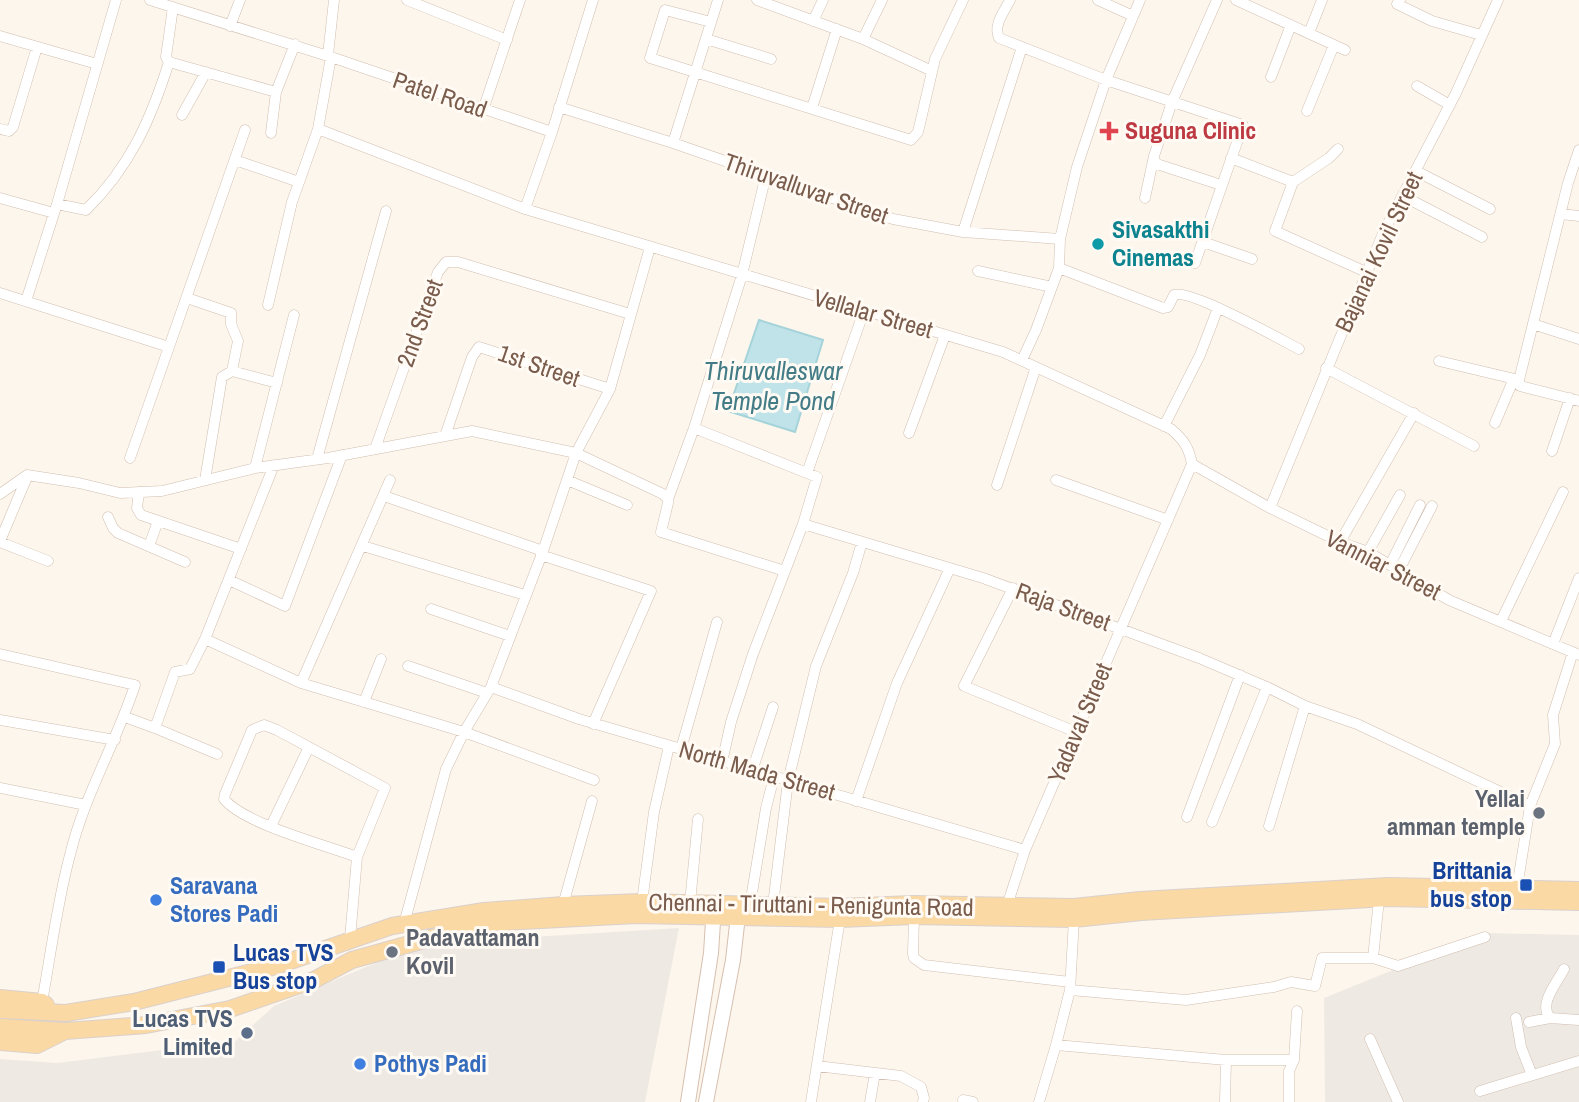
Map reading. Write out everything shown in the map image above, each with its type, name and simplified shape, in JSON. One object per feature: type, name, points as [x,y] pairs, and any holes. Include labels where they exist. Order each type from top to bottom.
[{"type":"main road","name":"Chennai - Tiruttani - Renigunta Road","points":[[743,909],[839,919],[1006,913],[1140,900],[1388,886],[1579,890]]},
{"type":"main road","name":"Chennai - Tiruttani - Renigunta Road","points":[[65,1031],[146,1025],[230,1009],[314,980],[352,960],[485,923],[774,905],[839,907],[914,904],[1074,919],[1141,912],[1379,899],[1579,902]]},
{"type":"main road","name":"Chennai - Tiruttani - Renigunta Road","points":[[0,1010],[56,1013],[134,1002],[276,966],[350,939],[404,924],[484,911],[642,902],[690,904],[714,910]]},
{"type":"main road","points":[[706,1102],[743,909]]},
{"type":"main road","points":[[688,1102],[711,953],[714,910]]},
{"type":"main road","points":[[0,998],[42,1002],[56,1013]]},
{"type":"main road","points":[[0,1027],[65,1031]]},
{"type":"main road","points":[[0,1042],[37,1045],[65,1031]]},
{"type":"street","points":[[26,301],[116,0]]},
{"type":"street","name":"Patel Road","points":[[150,0],[295,44],[552,132]]},
{"type":"street","points":[[191,13],[192,0]]},
{"type":"street","points":[[230,26],[240,0]]},
{"type":"street","points":[[268,305],[299,182],[318,129],[330,56],[334,0]]},
{"type":"street","points":[[407,0],[507,40]]},
{"type":"street","points":[[483,110],[520,0]]},
{"type":"street","points":[[525,209],[593,0]]},
{"type":"street","points":[[673,143],[718,0]]},
{"type":"street","points":[[813,21],[823,0]]},
{"type":"street","points":[[863,39],[882,0]]},
{"type":"street","points":[[711,22],[665,10],[650,58],[914,139],[935,59],[963,0]]},
{"type":"street","points":[[1010,0],[998,24],[999,38],[1106,80],[1243,125],[1195,263]]},
{"type":"street","points":[[1098,0],[1133,16]]},
{"type":"street","points":[[1022,360],[1059,268],[1060,239],[1077,167],[1106,80],[1140,0]]},
{"type":"street","points":[[1145,198],[1153,156],[1172,102],[1217,0]]},
{"type":"street","points":[[1236,0],[1345,50]]},
{"type":"street","points":[[1309,33],[1322,0]]},
{"type":"street","points":[[1400,0],[1397,4],[1432,21],[1481,35]]},
{"type":"street","name":"Bajanai Kovil Street","points":[[1270,508],[1366,272],[1450,105],[1498,0]]},
{"type":"street","points":[[764,1],[863,39],[932,71]]},
{"type":"street","points":[[169,4],[166,57],[169,62],[276,92]]},
{"type":"street","points":[[1271,77],[1291,25]]},
{"type":"street","points":[[812,108],[837,29]]},
{"type":"street","points":[[0,36],[97,64]]},
{"type":"street","points":[[706,39],[771,59]]},
{"type":"street","points":[[271,133],[276,92],[295,44]]},
{"type":"street","points":[[1307,111],[1334,45]]},
{"type":"street","points":[[0,129],[9,131],[13,127],[37,47]]},
{"type":"street","points":[[962,232],[1022,47]]},
{"type":"street","points":[[0,198],[55,209],[86,210],[108,185],[149,121],[169,62]]},
{"type":"street","points":[[182,115],[206,72]]},
{"type":"street","points":[[1417,86],[1450,105]]},
{"type":"street","name":"Thiruvalluvar Street","points":[[559,107],[673,143],[893,219],[962,232],[1060,239]]},
{"type":"street","name":"Vellalar Street","points":[[318,129],[525,209],[1022,360],[1164,426],[1183,439],[1190,451],[1192,464]]},
{"type":"street","points":[[130,458],[245,130]]},
{"type":"street","points":[[1338,149],[1293,182],[1275,232],[1366,272]]},
{"type":"street","points":[[1552,452],[1575,399],[1520,386],[1518,380],[1579,151]]},
{"type":"street","points":[[1231,159],[1293,182]]},
{"type":"street","points":[[235,160],[299,182]]},
{"type":"street","points":[[1154,160],[1157,164],[1221,184]]},
{"type":"street","points":[[1416,171],[1490,209]]},
{"type":"street","points":[[766,175],[742,275],[694,428],[668,499],[661,532],[785,571]]},
{"type":"street","points":[[1403,196],[1482,237]]},
{"type":"street","points":[[317,459],[386,211]]},
{"type":"street","points":[[1561,215],[1579,216]]},
{"type":"street","points":[[1203,242],[1252,259]]},
{"type":"street","points":[[404,924],[446,769],[489,690],[542,553],[576,453],[610,389],[650,247]]},
{"type":"street","name":"2nd Street","points":[[375,449],[438,272],[446,262],[458,262],[630,314]]},
{"type":"street","points":[[1059,268],[1163,308],[1168,307],[1174,295],[1181,292],[1299,349]]},
{"type":"street","points":[[978,271],[1052,287]]},
{"type":"street","points":[[0,293],[169,347]]},
{"type":"street","points":[[187,298],[230,313],[238,341],[232,371]]},
{"type":"street","points":[[1164,426],[1200,355],[1218,308]]},
{"type":"street","points":[[807,473],[864,311]]},
{"type":"street","points":[[255,468],[294,315]]},
{"type":"street","points":[[1533,324],[1579,339]]},
{"type":"street","points":[[909,433],[945,335]]},
{"type":"street","name":"1st Street","points":[[444,436],[472,357],[480,347],[610,389]]},
{"type":"street","points":[[1439,361],[1518,380]]},
{"type":"street","points":[[997,485],[1037,367]]},
{"type":"street","points":[[1326,368],[1474,446]]},
{"type":"street","points":[[205,480],[220,383],[225,374],[232,371],[277,383]]},
{"type":"street","points":[[1495,423],[1512,383],[1518,380]]},
{"type":"street","points":[[1340,542],[1414,413]]},
{"type":"street","points":[[694,428],[817,477],[803,524],[753,654],[731,722],[722,762]]},
{"type":"street","points":[[0,494],[27,475],[120,493],[162,491],[255,468],[472,431],[576,453],[663,494],[668,499]]},
{"type":"street","points":[[229,580],[285,606],[342,455]]},
{"type":"street","name":"Vanniar Street","points":[[1192,464],[1270,508],[1340,542],[1368,552],[1449,600],[1576,653]]},
{"type":"street","name":"Yadaval Street","points":[[1006,913],[1025,850],[1192,464]]},
{"type":"street","points":[[155,729],[175,672],[190,669],[205,639],[274,465]]},
{"type":"street","points":[[27,475],[0,541],[48,561]]},
{"type":"street","points":[[301,683],[390,480]]},
{"type":"street","points":[[567,480],[627,505]]},
{"type":"street","points":[[1056,480],[1168,520]]},
{"type":"street","points":[[139,492],[137,511],[158,521],[241,549]]},
{"type":"street","points":[[1501,621],[1563,492]]},
{"type":"street","points":[[1368,552],[1400,495]]},
{"type":"street","points":[[384,496],[651,591],[593,724]]},
{"type":"street","points":[[1395,568],[1420,505]]},
{"type":"street","points":[[1395,568],[1432,506]]},
{"type":"street","points":[[108,517],[118,533],[185,562]]},
{"type":"street","points":[[149,546],[158,521]]},
{"type":"street","name":"Raja Street","points":[[803,524],[950,568],[1121,628],[1240,675],[1305,706],[1357,724],[1530,806]]},
{"type":"street","points":[[774,905],[788,781],[816,666],[853,573],[862,542]]},
{"type":"street","points":[[362,546],[525,595]]},
{"type":"street","points":[[856,801],[897,683],[950,568]]},
{"type":"street","points":[[1553,644],[1579,578]]},
{"type":"street","points":[[1013,589],[964,686],[1076,732]]},
{"type":"street","points":[[431,609],[510,636]]},
{"type":"street","points":[[681,749],[718,622]]},
{"type":"street","points":[[205,639],[301,683],[464,732],[594,779]]},
{"type":"street","points":[[1517,888],[1530,806],[1555,744],[1553,715],[1576,653]]},
{"type":"street","points":[[0,654],[135,685],[116,740],[86,805],[70,855],[42,1002]]},
{"type":"street","points":[[364,702],[381,659]]},
{"type":"street","name":"North Mada Street","points":[[408,666],[593,724],[1025,850]]},
{"type":"street","points":[[1187,817],[1240,675]]},
{"type":"street","points":[[1212,822],[1267,687]]},
{"type":"street","points":[[1269,826],[1280,798],[1305,706]]},
{"type":"street","points":[[752,771],[773,707]]},
{"type":"street","points":[[125,717],[217,754]]},
{"type":"street","points":[[0,720],[116,740]]},
{"type":"street","points":[[350,939],[357,857],[385,788],[278,730],[264,725],[251,730],[224,799],[231,808],[271,826],[357,857]]},
{"type":"street","points":[[642,902],[654,812],[669,746]]},
{"type":"street","points":[[271,826],[309,747]]},
{"type":"street","points":[[743,909],[774,777]]},
{"type":"street","points":[[0,788],[86,805]]},
{"type":"street","points":[[563,905],[592,801]]},
{"type":"street","points":[[690,904],[698,819]]},
{"type":"street","points":[[1373,958],[1379,899]]},
{"type":"street","points":[[914,916],[913,954],[914,958],[924,965],[1186,1000],[1274,988],[1291,982],[1315,986],[1322,958],[1373,958],[1398,965],[1485,937]]},
{"type":"street","points":[[811,1102],[839,919]]},
{"type":"street","points":[[1039,1102],[1070,986],[1074,919]]},
{"type":"street","points":[[1550,1018],[1545,1010],[1546,1003],[1564,969]]},
{"type":"street","points":[[1289,1102],[1289,1071],[1294,1060],[1297,1011]]},
{"type":"street","points":[[1516,1018],[1521,1047],[1532,1075]]},
{"type":"street","points":[[1529,1022],[1550,1018],[1579,1020]]},
{"type":"street","points":[[1370,1039],[1398,1102]]},
{"type":"street","points":[[1056,1045],[1226,1060],[1294,1060]]},
{"type":"street","points":[[1225,1102],[1226,1060]]},
{"type":"street","points":[[1480,1091],[1579,1061]]},
{"type":"street","points":[[817,1066],[901,1076],[921,1087],[923,1102]]},
{"type":"street","points":[[870,1102],[875,1073]]},
{"type":"shaded area","points":[[679,928],[645,1102],[0,1102],[0,1059],[57,1063],[194,1046],[232,1044],[274,1006],[420,944]]},
{"type":"shaded area","points":[[1484,933],[1579,935],[1579,1102],[1325,1102],[1324,998]]},
{"type":"water","name":"Thiruvalleswar Temple Pond","points":[[759,320],[823,340],[795,432],[728,411]]},
{"type":"place","name":"Suguna Clinic","points":[[1109,131]]},
{"type":"place","name":"Sivasakthi Cinemas","points":[[1098,244]]},
{"type":"place","name":"Yellai amman temple","points":[[1539,813]]},
{"type":"place","name":"Brittania bus stop","points":[[1526,885]]},
{"type":"place","name":"Saravana Stores Padi","points":[[156,900]]},
{"type":"place","name":"Padavattaman Kovil","points":[[392,952]]},
{"type":"place","name":"Lucas TVS Bus stop","points":[[219,967]]},
{"type":"place","name":"Lucas TVS Limited","points":[[247,1033]]},
{"type":"place","name":"Pothys Padi","points":[[360,1064]]}]
